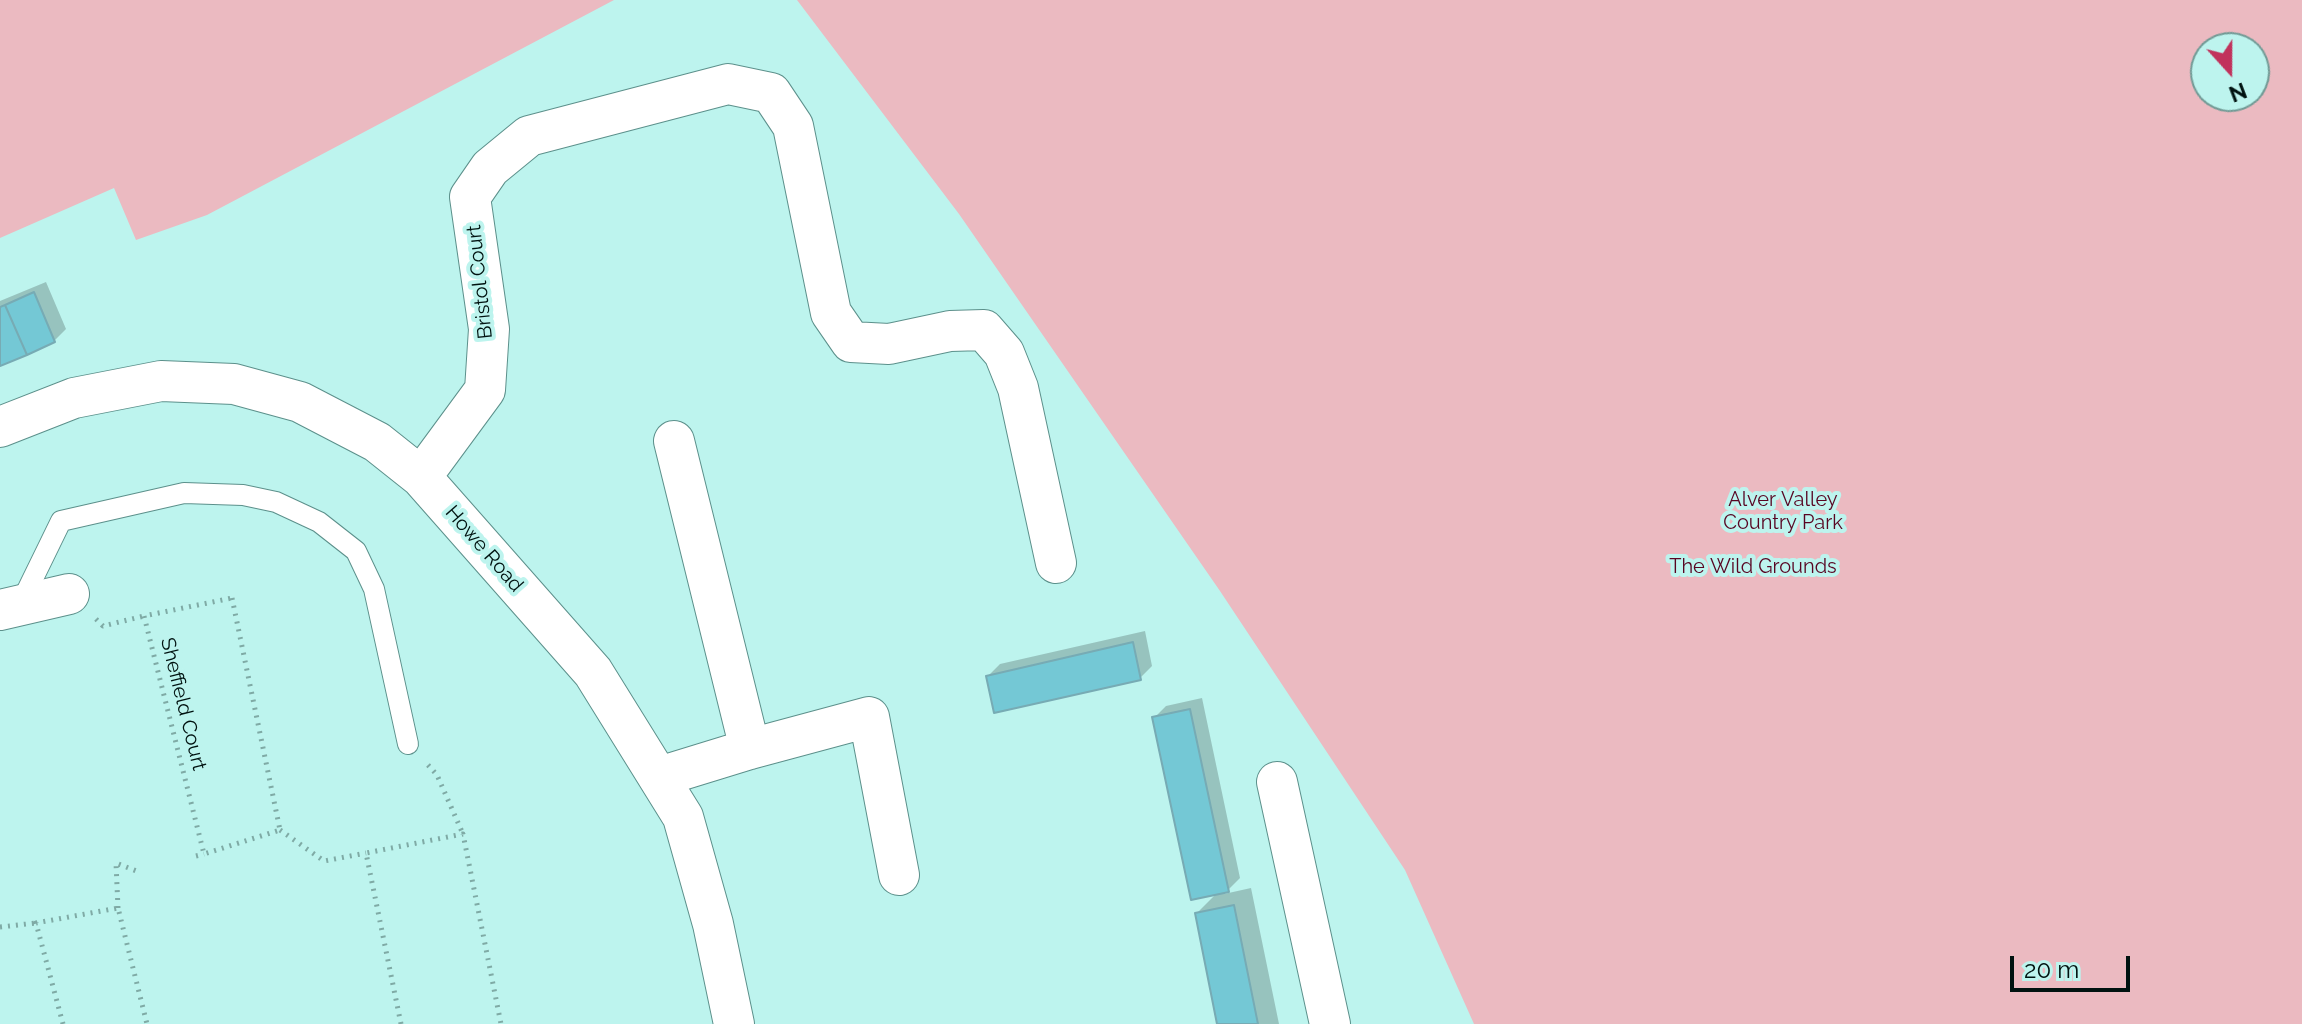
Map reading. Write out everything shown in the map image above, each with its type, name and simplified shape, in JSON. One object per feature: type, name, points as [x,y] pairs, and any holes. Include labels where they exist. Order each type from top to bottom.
[{"type":"street","name":"Bristol Court","points":[[421,477],[485,390],[489,329],[470,197],[490,168],[529,136],[728,84],[771,93],[793,126],[831,313],[851,342],[889,344],[950,331],[984,330],[1004,353],[1018,388],[1056,563]]},
{"type":"street","name":"Howe Road","points":[[0,427],[74,398],[161,381],[234,384],[300,402],[377,442],[421,477],[593,672],[683,817],[713,924],[734,1024]]},
{"type":"street","points":[[674,441],[750,749]]},
{"type":"street","points":[[10,608],[69,594]]},
{"type":"street","points":[[659,777],[869,717],[899,875]]},
{"type":"street","points":[[1277,782],[1330,1024]]},
{"type":"lane","points":[[10,608],[61,521],[184,493],[243,495],[276,502],[319,522],[356,551],[374,589],[408,744]]},
{"type":"path","name":"Sheffield Court","points":[[204,854],[144,616],[232,598],[280,830]]},
{"type":"path","points":[[408,744],[437,775],[463,834],[501,1024]]},
{"type":"path","points":[[196,856],[280,830],[324,861],[463,834]]},
{"type":"path","points":[[366,853],[401,1024]]},
{"type":"path","points":[[139,872],[116,863],[118,908],[147,1024]]},
{"type":"path","points":[[0,927],[118,908]]},
{"type":"path","points":[[36,923],[63,1024]]},
{"type":"green space","points":[[0,0],[614,0],[207,215],[136,240],[114,188],[0,238]]},
{"type":"green space","name":"The Wild Grounds","points":[[797,0],[2302,0],[2302,1024],[1474,1024],[1405,870],[1220,591],[959,214]]},
{"type":"building","points":[[34,292],[55,342],[27,355],[5,305]]},
{"type":"building","points":[[5,305],[27,355],[0,366],[0,307]]},
{"type":"building","points":[[1133,642],[1141,680],[994,713],[986,676]]},
{"type":"building","points":[[1190,709],[1229,892],[1191,900],[1152,717]]},
{"type":"building","points":[[1234,905],[1258,1024],[1217,1024],[1195,913]]},
{"type":"park label","name":"Alver Valley Country Park","points":[[1783,512]]}]
